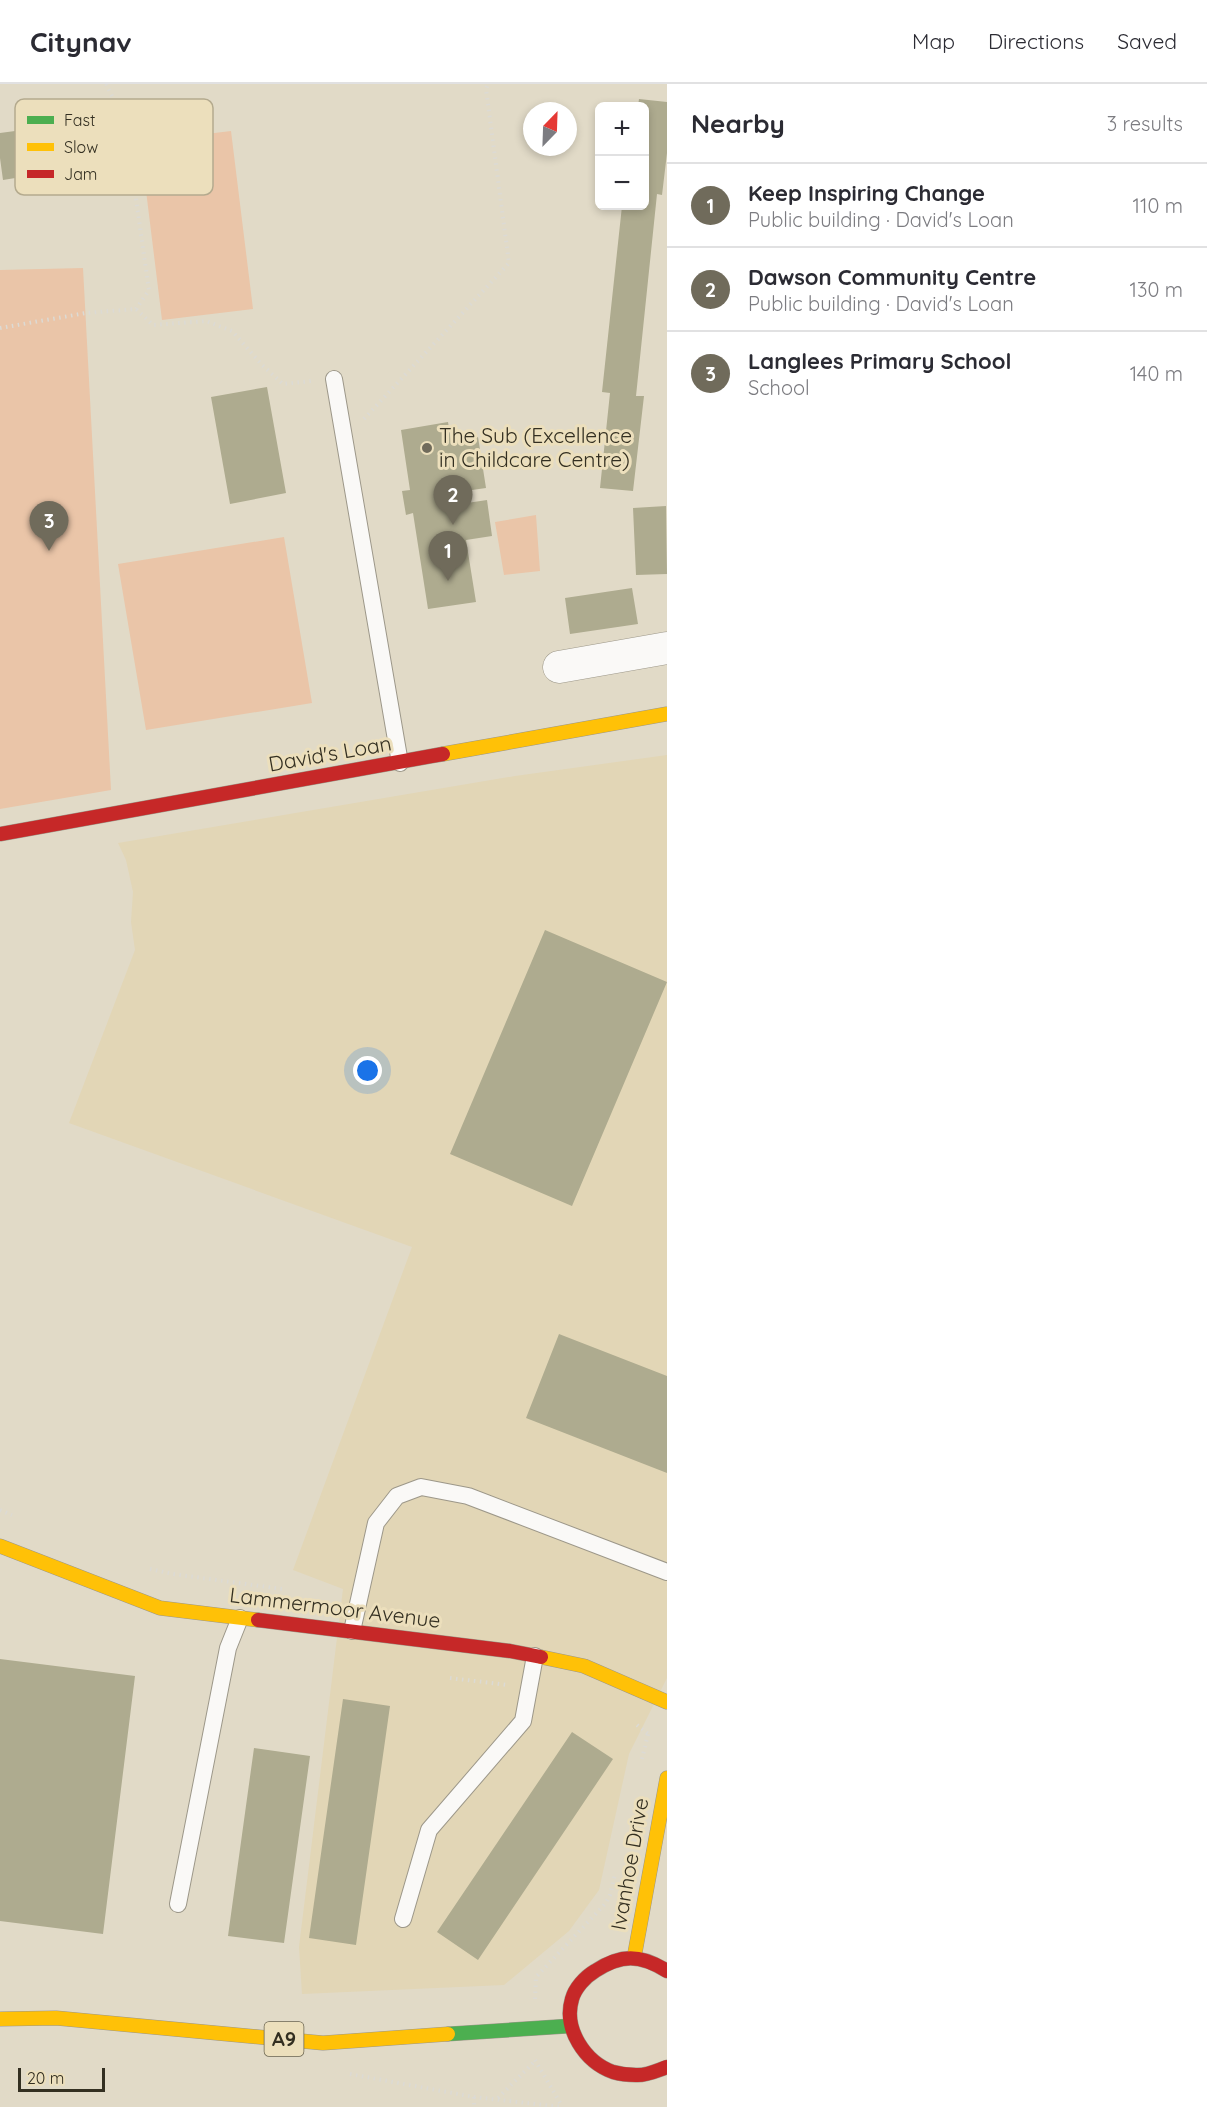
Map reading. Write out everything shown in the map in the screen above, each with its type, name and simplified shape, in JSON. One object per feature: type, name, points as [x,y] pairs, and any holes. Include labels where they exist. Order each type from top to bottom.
[{"type":"street","points":[[560,667],[667,648]]},
{"type":"street","name":"David's Loan","points":[[0,834],[667,714]]},
{"type":"street","name":"Lammermoor Avenue","points":[[0,1546],[160,1608],[535,1656],[584,1666],[663,1701]]},
{"type":"street","name":"Ivanhoe Drive","points":[[634,1958],[667,1778]]},
{"type":"street","points":[[667,1971],[656,1964],[634,1958],[616,1959],[599,1966],[575,1991],[570,2008],[569,2026],[576,2048],[591,2066],[611,2077],[634,2080],[656,2074],[667,2067]]},
{"type":"street","name":"A9","points":[[0,2019],[56,2018],[323,2043],[569,2026]]},
{"type":"lane","points":[[334,379],[400,763]]},
{"type":"lane","points":[[352,1631],[376,1523],[397,1496],[421,1487],[468,1496],[667,1572]]},
{"type":"lane","points":[[178,1904],[228,1648],[240,1618]]},
{"type":"lane","points":[[402,1919],[429,1830],[523,1721],[535,1656]]},
{"type":"path","points":[[106,84],[114,99]]},
{"type":"path","points":[[345,439],[509,262],[486,88],[488,84]]},
{"type":"path","points":[[135,195],[149,290],[136,309]]},
{"type":"path","points":[[0,328],[86,313],[136,309],[153,325],[206,321],[232,331],[262,365],[283,384],[334,379]]},
{"type":"path","points":[[0,1510],[15,1516]]},
{"type":"path","points":[[140,1566],[173,1574],[289,1590]]},
{"type":"path","points":[[640,1768],[663,1701]]},
{"type":"path","points":[[497,2099],[535,2060],[543,2027],[534,1995],[536,1977],[604,1904],[610,1895],[616,1872]]},
{"type":"path","points":[[535,2060],[562,2107]]},
{"type":"path","points":[[474,2097],[474,2107]]},
{"type":"shaded area","points":[[231,131],[253,309],[162,320],[147,195],[213,195],[213,133]]},
{"type":"shaded area","points":[[83,268],[111,790],[0,809],[0,270]]},
{"type":"shaded area","points":[[536,515],[540,571],[504,575],[495,522]]},
{"type":"shaded area","points":[[284,537],[312,703],[146,730],[118,564]]},
{"type":"shaded area","points":[[667,755],[667,1678],[629,1754],[599,1890],[569,1931],[504,1985],[302,1994],[299,1947],[343,1589],[293,1570],[412,1247],[69,1123],[135,950],[131,922],[133,892],[126,860],[118,843],[515,776]]},
{"type":"building","points":[[639,99],[667,102],[667,153],[662,195],[657,194],[636,396],[644,396],[633,491],[600,488],[610,393],[602,392],[622,210],[649,210],[649,102],[639,102]]},
{"type":"building","points":[[15,131],[15,178],[3,180],[0,133]]},
{"type":"building","points":[[267,387],[286,493],[230,504],[211,397]]},
{"type":"building","points":[[448,422],[451,441],[478,437],[486,488],[465,491],[467,503],[487,500],[492,536],[466,540],[476,602],[428,609],[413,513],[406,515],[402,491],[410,490],[401,430]]},
{"type":"building","points":[[666,506],[667,574],[636,575],[633,508]]},
{"type":"building","points":[[632,588],[638,624],[570,634],[565,598]]},
{"type":"building","points":[[545,930],[667,982],[572,1206],[450,1154]]},
{"type":"building","points":[[559,1334],[667,1376],[667,1473],[526,1418]]},
{"type":"building","points":[[0,1659],[135,1676],[103,1934],[0,1921]]},
{"type":"building","points":[[343,1699],[390,1706],[356,1945],[309,1938]]},
{"type":"building","points":[[572,1732],[613,1759],[478,1960],[437,1932]]},
{"type":"building","points":[[254,1748],[310,1756],[284,1943],[228,1936]]},
{"type":"traffic: fast","points":[[448,2034],[569,2026]]},
{"type":"traffic: slow","points":[[443,754],[667,714]]},
{"type":"traffic: slow","points":[[0,1546],[160,1608],[258,1620]]},
{"type":"traffic: slow","points":[[541,1657],[584,1666],[667,1702]]},
{"type":"traffic: slow","points":[[634,1958],[667,1778]]},
{"type":"traffic: slow","points":[[0,2019],[56,2018],[323,2043],[448,2034]]},
{"type":"traffic: jam","points":[[0,834],[443,754]]},
{"type":"traffic: jam","points":[[258,1620],[510,1651],[541,1657]]},
{"type":"traffic: jam","points":[[667,1971],[639,1959],[613,1961],[591,1973],[581,1983],[573,1995],[570,2010],[571,2022],[579,2043],[585,2052],[603,2067],[627,2075],[640,2075],[667,2067]]},
{"type":"place","name":"The Sub (Excellence in Childcare Centre)","points":[[427,448]]},
{"type":"place","name":"Dawson Community Centre","points":[[453,525]]},
{"type":"place","name":"Langlees Primary School","points":[[49,551]]},
{"type":"place","name":"Keep Inspiring Change","points":[[448,581]]}]
